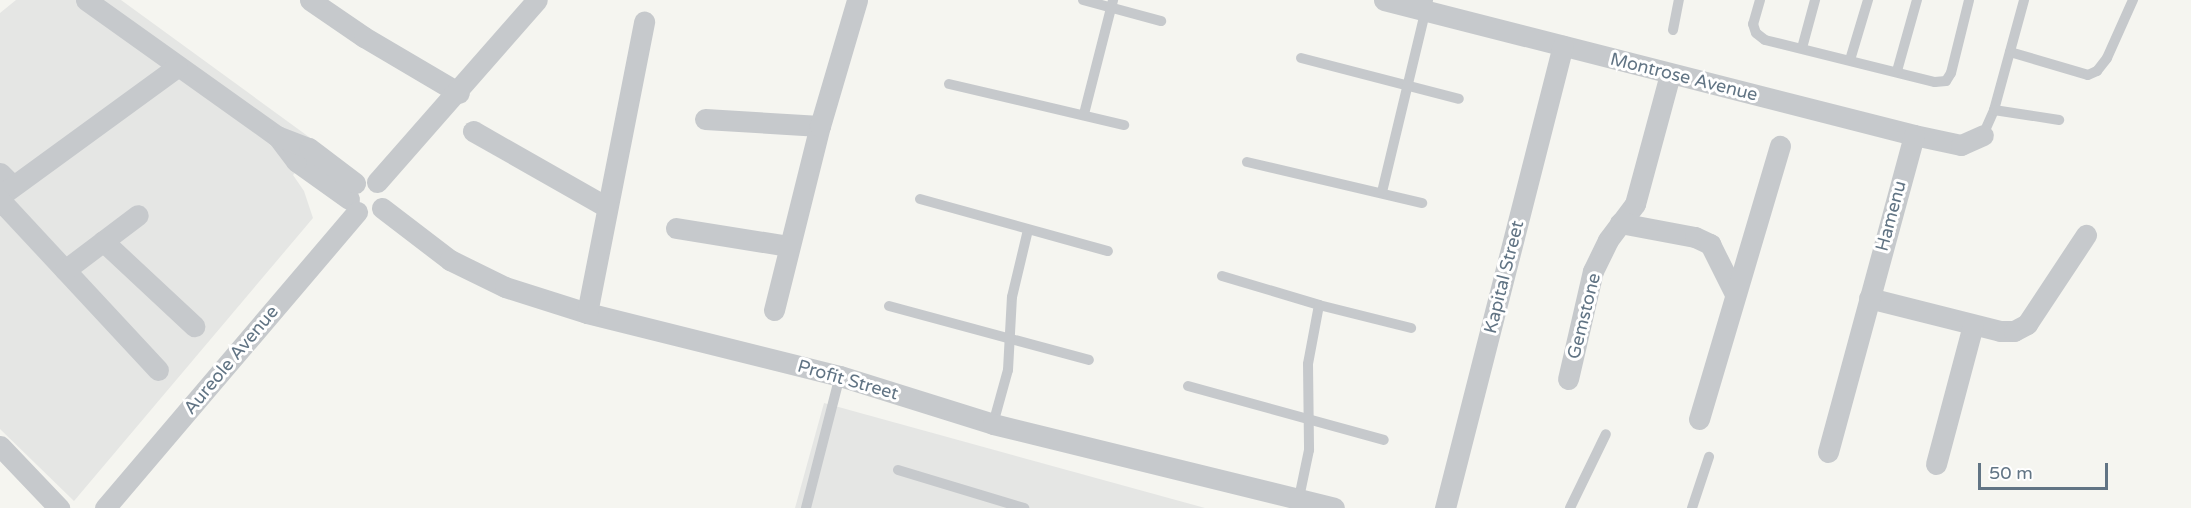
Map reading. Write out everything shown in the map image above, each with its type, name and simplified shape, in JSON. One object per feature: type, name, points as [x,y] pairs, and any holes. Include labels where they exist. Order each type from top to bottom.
[{"type":"street","points":[[86,0],[277,136],[296,161],[354,198],[371,215],[382,208],[384,191],[377,182],[366,179],[354,198]]},
{"type":"street","points":[[310,0],[364,38],[459,93]]},
{"type":"street","points":[[377,182],[459,93],[537,0]]},
{"type":"street","points":[[774,310],[788,246],[820,126],[857,0]]},
{"type":"street","name":"Montrose Avenue","points":[[1384,0],[1427,6],[1563,46],[1914,135],[1961,145],[1983,135]]},
{"type":"street","points":[[587,313],[644,22]]},
{"type":"street","name":"Kapital Street","points":[[1445,508],[1563,46]]},
{"type":"street","points":[[158,370],[65,270],[3,189],[177,67]]},
{"type":"street","name":"Gemstone","points":[[1568,379],[1593,271],[1620,223],[1635,204],[1670,74]]},
{"type":"street","points":[[705,119],[820,126]]},
{"type":"street","points":[[473,131],[607,207]]},
{"type":"street","name":"Hamenu","points":[[1828,452],[1914,135]]},
{"type":"street","points":[[1699,419],[1734,292],[1748,261],[1780,146]]},
{"type":"street","name":"Aureole Avenue","points":[[105,508],[354,198]]},
{"type":"street","name":"Profit Street","points":[[382,208],[450,260],[505,287],[587,313],[840,376],[993,424],[1334,508]]},
{"type":"street","points":[[65,270],[138,215]]},
{"type":"street","points":[[1620,223],[1695,237],[1710,244],[1734,292]]},
{"type":"street","points":[[676,228],[788,246]]},
{"type":"street","points":[[1869,298],[1973,325],[2000,331],[2014,331],[2027,324],[2086,235]]},
{"type":"street","points":[[103,241],[194,326]]},
{"type":"street","points":[[1936,464],[1973,325]]},
{"type":"street","points":[[0,446],[59,508]]},
{"type":"lane","points":[[1083,0],[1112,4],[1161,21]]},
{"type":"lane","points":[[1673,30],[1679,0]]},
{"type":"lane","points":[[1760,0],[1753,24],[1756,33],[1765,40],[1935,82],[1946,81],[1970,0]]},
{"type":"lane","points":[[1802,48],[1815,0]]},
{"type":"lane","points":[[1850,60],[1868,0]]},
{"type":"lane","points":[[1897,71],[1917,0]]},
{"type":"lane","points":[[1983,135],[1994,110],[2024,0]]},
{"type":"lane","points":[[2010,52],[2088,75],[2097,71],[2107,58],[2133,0]]},
{"type":"lane","points":[[1084,114],[1112,4]]},
{"type":"lane","points":[[1382,192],[1427,6]]},
{"type":"lane","points":[[1301,58],[1459,99]]},
{"type":"lane","points":[[949,84],[1124,125]]},
{"type":"lane","points":[[1994,110],[2059,120]]},
{"type":"lane","points":[[1247,162],[1422,203]]},
{"type":"lane","points":[[920,199],[1108,251]]},
{"type":"lane","points":[[993,424],[1008,370],[1012,297],[1028,230]]},
{"type":"lane","points":[[1222,276],[1319,305],[1411,328]]},
{"type":"lane","points":[[1299,498],[1309,450],[1308,364],[1319,305]]},
{"type":"lane","points":[[889,306],[1089,360]]},
{"type":"lane","points":[[806,508],[840,376]]},
{"type":"lane","points":[[1188,386],[1384,440]]},
{"type":"lane","points":[[1570,508],[1606,434]]},
{"type":"lane","points":[[1692,508],[1709,457]]},
{"type":"lane","points":[[898,470],[1024,508]]},
{"type":"shaded area","points":[[16,0],[121,0],[320,145],[293,175],[304,191],[313,218],[74,501],[0,429],[0,13]]},
{"type":"shaded area","points":[[824,403],[1205,508],[795,508]]}]
